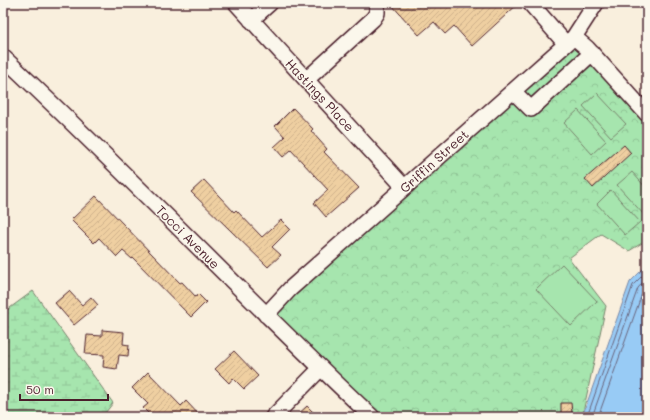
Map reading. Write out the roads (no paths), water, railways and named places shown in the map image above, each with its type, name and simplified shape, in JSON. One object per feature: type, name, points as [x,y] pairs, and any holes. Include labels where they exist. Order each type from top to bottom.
[{"type":"street","name":"Hastings Place","points":[[236,3],[404,187]]},
{"type":"street","points":[[251,20],[270,3]]},
{"type":"street","points":[[306,80],[373,19],[377,13],[377,3]]},
{"type":"street","points":[[530,3],[570,40],[592,53],[647,114]]},
{"type":"street","name":"Griffin Street","points":[[266,315],[290,288],[570,40],[596,3]]},
{"type":"street","points":[[513,91],[531,109],[592,53]]},
{"type":"street","name":"Tocci Avenue","points":[[3,57],[62,112],[266,315],[372,417]]},
{"type":"street","points":[[273,417],[320,368]]},
{"type":"water","points":[[647,265],[647,417],[582,417],[630,282]]}]
